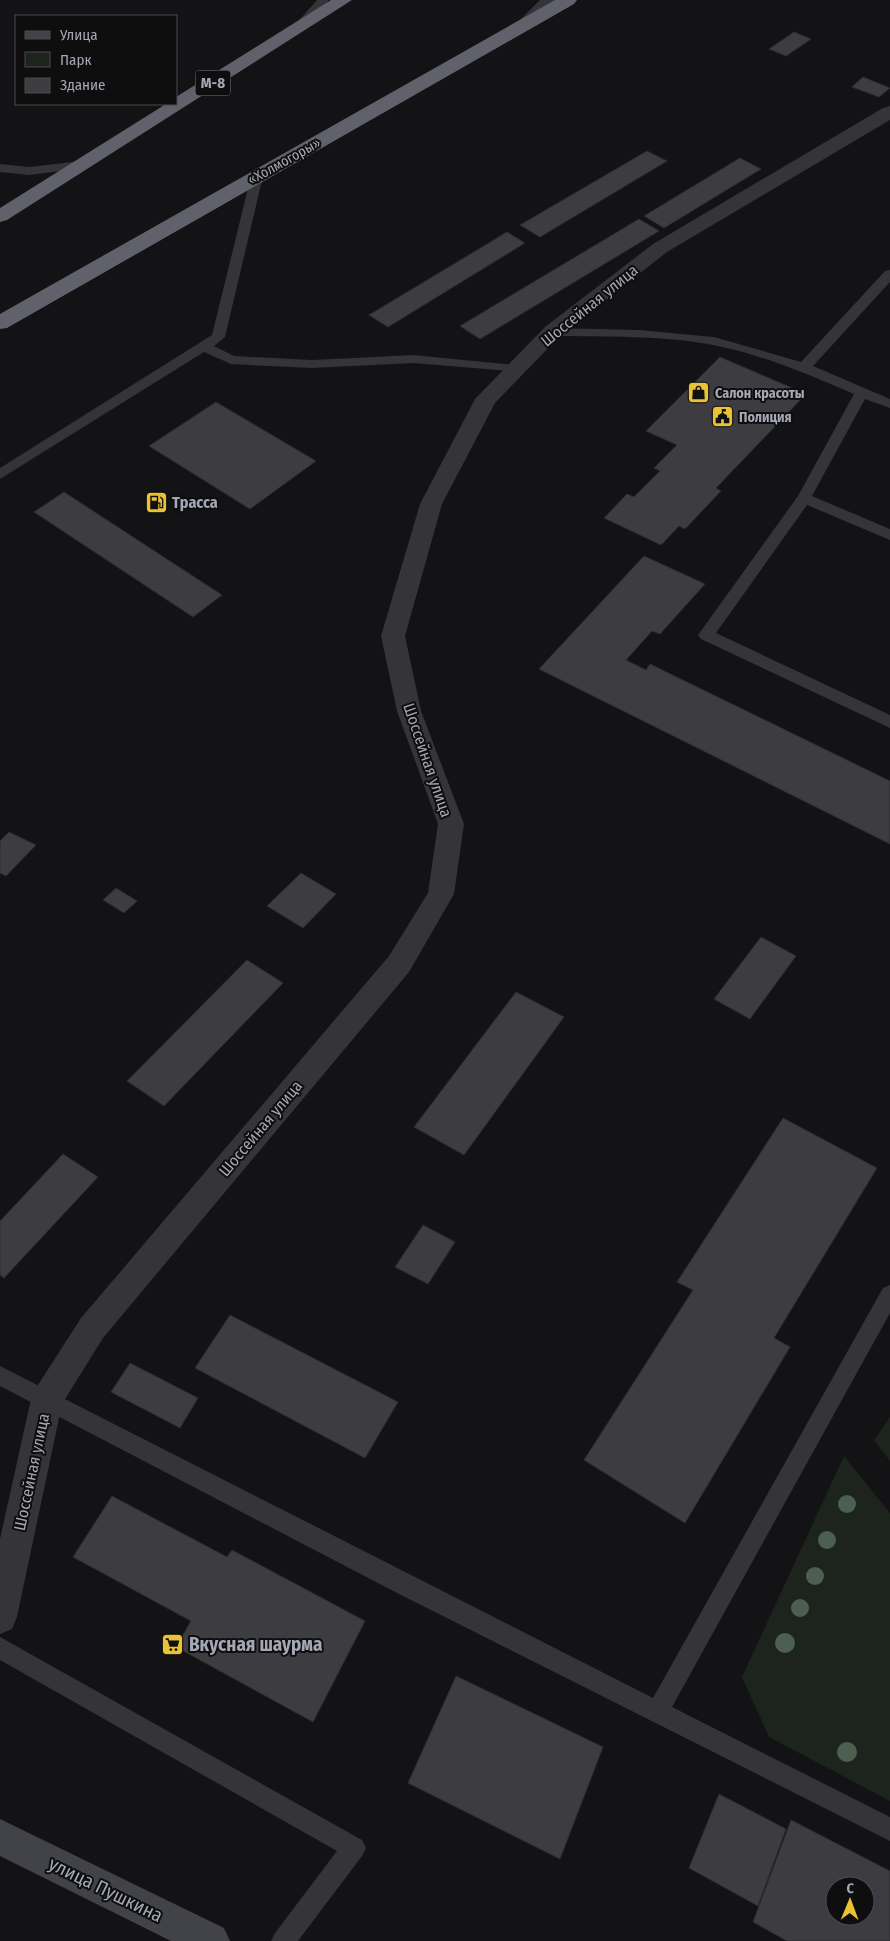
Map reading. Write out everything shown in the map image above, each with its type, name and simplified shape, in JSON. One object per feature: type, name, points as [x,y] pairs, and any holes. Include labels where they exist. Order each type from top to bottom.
[{"type":"highway","name":"М-8","points":[[178,104],[343,0]]},
{"type":"highway","name":"«Холмогоры»","points":[[0,322],[568,0]]},
{"type":"highway","name":"М-8","points":[[0,216],[177,105]]},
{"type":"street","points":[[524,25],[550,0]]},
{"type":"street","name":"Шоссейная улица","points":[[0,1618],[47,1399],[92,1328],[399,964],[441,894],[451,824],[409,711],[393,636],[430,504],[486,399],[552,332],[660,248],[797,169],[890,112]]},
{"type":"street","name":"улица Пушкина","points":[[0,1837],[211,1941]]},
{"type":"lane","points":[[294,32],[323,0]]},
{"type":"lane","points":[[0,168],[29,171],[81,165]]},
{"type":"lane","points":[[0,474],[218,337],[257,176]]},
{"type":"lane","points":[[804,367],[890,274]]},
{"type":"lane","points":[[552,332],[639,334],[714,341],[804,367],[890,404]]},
{"type":"lane","points":[[204,346],[231,360],[312,364],[413,359],[516,369]]},
{"type":"lane","points":[[862,392],[804,498],[706,635],[890,722]]},
{"type":"lane","points":[[804,498],[890,535]]},
{"type":"lane","points":[[657,1712],[890,1294]]},
{"type":"lane","points":[[0,1376],[398,1581],[890,1829]]},
{"type":"lane","points":[[0,1648],[354,1848],[283,1941]]},
{"type":"green space","points":[[890,1417],[890,1461],[874,1440]]},
{"type":"green space","points":[[844,1456],[890,1513],[890,1801],[769,1737],[742,1677]]},
{"type":"building","points":[[794,32],[811,39],[786,56],[769,49]]},
{"type":"building","points":[[863,77],[890,88],[879,97],[852,87]]},
{"type":"building","points":[[647,151],[667,161],[540,237],[520,225]]},
{"type":"building","points":[[740,158],[761,169],[664,228],[644,216]]},
{"type":"building","points":[[639,219],[659,231],[480,339],[460,326]]},
{"type":"building","points":[[507,232],[525,243],[388,327],[369,315]]},
{"type":"building","points":[[720,357],[806,394],[716,488],[721,491],[685,529],[679,526],[661,545],[604,518],[627,494],[634,497],[660,471],[654,468],[677,445],[646,431]]},
{"type":"building","points":[[216,402],[316,461],[250,509],[149,446]]},
{"type":"building","points":[[64,492],[222,595],[193,617],[34,512]]},
{"type":"building","points":[[644,556],[705,584],[660,634],[652,631],[626,660],[646,670],[650,664],[890,781],[890,844],[539,669]]},
{"type":"building","points":[[9,832],[36,845],[6,876],[0,873],[0,841]]},
{"type":"building","points":[[301,873],[336,894],[303,928],[267,906]]},
{"type":"building","points":[[116,888],[137,901],[124,913],[103,900]]},
{"type":"building","points":[[761,937],[796,956],[750,1019],[714,999]]},
{"type":"building","points":[[247,960],[283,983],[164,1106],[127,1081]]},
{"type":"building","points":[[516,992],[564,1017],[464,1155],[414,1127]]},
{"type":"building","points":[[783,1118],[877,1168],[774,1338],[790,1347],[685,1523],[584,1460],[693,1290],[677,1282]]},
{"type":"building","points":[[63,1154],[98,1177],[4,1278],[0,1275],[0,1221]]},
{"type":"building","points":[[423,1225],[455,1242],[428,1284],[395,1267]]},
{"type":"building","points":[[230,1315],[398,1402],[365,1458],[195,1368]]},
{"type":"building","points":[[130,1363],[198,1398],[180,1428],[111,1392]]},
{"type":"building","points":[[112,1496],[227,1557],[232,1550],[365,1621],[313,1722],[176,1647],[191,1621],[73,1557]]},
{"type":"building","points":[[456,1676],[603,1747],[560,1859],[408,1783]]},
{"type":"building","points":[[719,1794],[786,1829],[758,1906],[689,1868]]},
{"type":"building","points":[[791,1820],[890,1871],[890,1941],[787,1941],[753,1922]]},
{"type":"place","name":"Салон красоты","points":[[699,393]]},
{"type":"place","name":"Полиция","points":[[723,417]]},
{"type":"place","name":"Трасса","points":[[156,502]]},
{"type":"place","name":"Вкусная шаурма","points":[[173,1644]]}]
